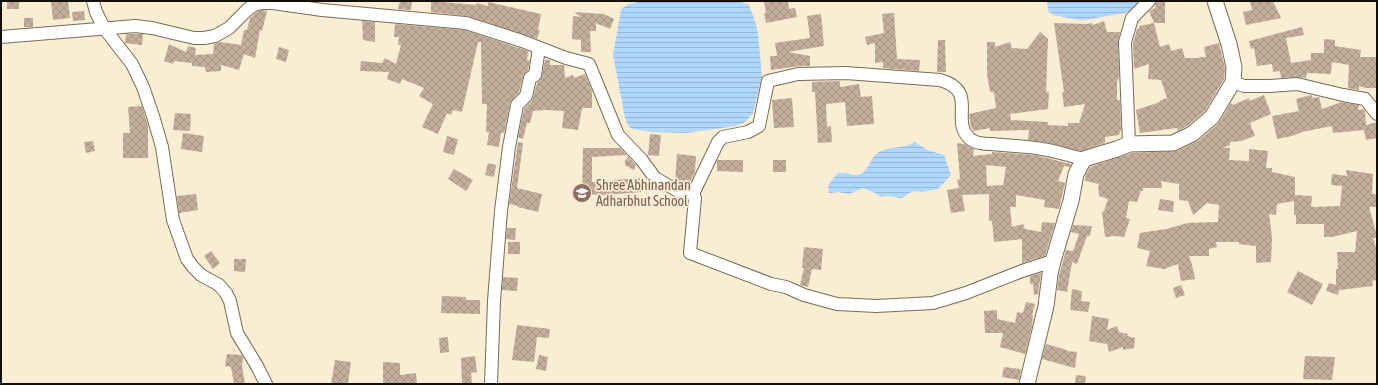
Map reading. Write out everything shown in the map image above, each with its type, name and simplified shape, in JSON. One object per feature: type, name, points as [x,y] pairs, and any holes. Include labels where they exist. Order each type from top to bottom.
[{"type":"street","points":[[93,1],[96,12],[104,28],[132,64],[143,87],[162,147],[173,220],[187,259],[192,267],[201,275],[219,285],[226,293],[230,301],[237,333],[266,384]]},
{"type":"street","points":[[1129,144],[1125,42],[1132,18],[1149,1]]},
{"type":"street","points":[[1053,261],[1022,270],[966,294],[933,303],[876,306],[837,304],[804,295],[786,287],[771,284],[690,253],[695,198],[693,194],[718,142],[724,137],[748,132],[759,126],[768,81],[798,74],[846,72],[940,80],[950,83],[957,88],[960,94],[964,130],[969,138],[979,143],[1042,149],[1084,159],[1129,144],[1173,143],[1192,134],[1212,116],[1233,82],[1234,67],[1229,44],[1215,1]]},
{"type":"street","points":[[1,37],[135,26],[152,28],[194,38],[204,38],[215,36],[229,28],[247,10],[254,5],[262,3],[466,23],[522,41],[566,58],[589,64],[618,135],[641,158],[654,178],[680,192],[693,194]]},
{"type":"street","points":[[491,384],[494,301],[508,147],[517,105],[526,96],[530,78],[535,74],[540,48]]},
{"type":"street","points":[[1233,82],[1244,86],[1297,84],[1365,99],[1377,114]]},
{"type":"street","points":[[1027,384],[1046,306],[1053,261],[1071,201],[1076,174],[1084,159]]},
{"type":"water","points":[[644,1],[739,1],[749,5],[758,33],[762,77],[753,113],[744,123],[736,126],[686,133],[651,132],[629,127],[625,118],[613,55],[621,9],[629,4]]},
{"type":"water","points":[[1047,1],[1144,1],[1138,8],[1125,13],[1079,20],[1053,15],[1048,11]]},
{"type":"water","points":[[915,142],[927,150],[944,155],[951,175],[938,189],[923,192],[913,191],[902,198],[886,196],[881,197],[863,188],[849,194],[838,192],[829,193],[828,185],[838,173],[859,175],[865,170],[879,152],[906,146]]},
{"type":"building","points":[[7,1],[19,1],[19,9],[7,9]]},
{"type":"building","points":[[51,1],[68,1],[70,18],[53,20]]},
{"type":"building","points":[[400,1],[412,1],[411,10],[398,9]]},
{"type":"building","points":[[431,1],[476,5],[477,3],[488,6],[488,2],[541,14],[538,30],[540,30],[537,39],[468,16],[431,12]]},
{"type":"building","points":[[764,1],[788,1],[789,9],[795,8],[797,17],[766,23]]},
{"type":"building","points":[[1156,1],[1165,1],[1165,23],[1154,23],[1149,11],[1155,8]]},
{"type":"building","points":[[1250,1],[1273,1],[1281,18],[1246,25],[1243,12],[1252,10]]},
{"type":"building","points":[[263,10],[267,11],[262,31],[260,30],[255,58],[244,54],[239,70],[221,65],[221,71],[206,72],[205,67],[192,66],[192,63],[174,61],[173,64],[164,61],[169,44],[186,52],[188,46],[196,48],[195,55],[213,54],[214,44],[220,42],[241,45],[244,30],[247,30],[250,18],[257,12]]},
{"type":"building","points":[[84,11],[85,20],[73,21],[72,12]]},
{"type":"building","points":[[574,12],[604,14],[614,19],[610,29],[596,23],[596,31],[590,31],[591,52],[581,52],[581,40],[572,39],[573,16],[581,17]]},
{"type":"building","points":[[894,13],[897,59],[920,60],[919,71],[883,68],[883,62],[875,63],[875,43],[867,45],[865,37],[884,33],[882,14]]},
{"type":"building","points":[[821,14],[824,46],[788,52],[810,56],[810,66],[771,70],[770,56],[777,56],[775,43],[810,38],[807,16]]},
{"type":"building","points":[[24,18],[33,18],[33,27],[24,27]]},
{"type":"building","points":[[362,21],[375,22],[375,42],[363,40]]},
{"type":"building","points":[[1104,21],[1107,32],[1120,32],[1118,42],[1119,77],[1117,82],[1117,100],[1120,100],[1121,129],[1119,135],[1105,137],[1105,143],[1081,151],[1049,143],[1028,140],[1029,130],[990,131],[990,128],[974,131],[971,127],[969,114],[996,108],[994,92],[990,92],[987,74],[987,42],[995,42],[995,47],[1010,42],[1012,48],[1027,49],[1040,32],[1048,39],[1046,92],[1049,92],[1048,109],[1010,114],[1011,120],[1048,122],[1048,125],[1068,126],[1068,123],[1079,123],[1085,104],[1064,107],[1062,92],[1064,92],[1054,23],[1092,23],[1093,25]]},
{"type":"building","points":[[1154,23],[1160,47],[1169,44],[1171,51],[1182,48],[1185,58],[1206,57],[1204,47],[1219,43],[1225,68],[1224,79],[1205,111],[1187,126],[1178,131],[1177,128],[1140,133],[1136,110],[1160,102],[1159,101],[1167,98],[1161,80],[1148,79],[1149,64],[1134,69],[1133,43],[1137,29],[1140,28],[1139,26]]},
{"type":"building","points":[[395,24],[464,30],[528,51],[527,60],[530,60],[528,70],[523,76],[519,92],[510,103],[504,133],[501,133],[499,147],[487,145],[489,132],[486,132],[487,104],[482,104],[481,42],[478,42],[462,112],[453,110],[451,115],[447,113],[438,134],[422,127],[433,104],[419,96],[424,88],[402,79],[400,84],[387,79],[389,72],[360,71],[361,61],[382,63],[385,58],[396,64],[401,45],[398,45],[399,37],[394,37]]},
{"type":"building","points":[[1302,27],[1304,35],[1286,38],[1291,63],[1311,60],[1311,53],[1324,53],[1324,39],[1335,40],[1335,46],[1361,50],[1360,57],[1377,57],[1377,88],[1366,88],[1359,86],[1359,90],[1348,88],[1350,85],[1348,85],[1349,65],[1332,62],[1331,74],[1307,73],[1306,78],[1281,78],[1280,71],[1273,72],[1272,64],[1257,66],[1254,48],[1251,49],[1249,41]]},
{"type":"building","points":[[126,34],[143,34],[142,45],[125,43]]},
{"type":"building","points":[[938,40],[945,40],[946,72],[937,72]]},
{"type":"building","points":[[279,47],[289,50],[286,62],[276,59]]},
{"type":"building","points":[[545,60],[550,60],[550,65],[564,65],[565,78],[573,75],[574,78],[585,74],[592,91],[592,108],[582,108],[578,130],[562,128],[564,111],[533,111],[530,123],[527,123],[523,139],[518,137],[524,109],[532,101],[537,83],[541,79]]},
{"type":"building","points":[[840,81],[840,87],[859,84],[861,97],[872,96],[874,124],[847,126],[845,102],[826,104],[827,127],[831,126],[832,142],[818,143],[815,92],[812,92],[812,82]]},
{"type":"building","points":[[1264,95],[1271,114],[1250,123],[1255,136],[1241,141],[1230,142],[1230,145],[1223,148],[1230,148],[1229,160],[1249,161],[1249,149],[1268,151],[1266,168],[1272,168],[1272,172],[1295,177],[1295,195],[1312,196],[1311,207],[1340,206],[1342,186],[1331,185],[1332,174],[1347,176],[1346,170],[1373,174],[1372,194],[1377,194],[1377,207],[1369,207],[1377,236],[1377,238],[1373,238],[1377,251],[1377,280],[1372,281],[1373,286],[1339,290],[1338,295],[1326,291],[1329,283],[1336,285],[1336,269],[1338,269],[1337,252],[1355,252],[1357,231],[1332,237],[1324,237],[1324,224],[1296,224],[1296,215],[1294,215],[1294,201],[1277,204],[1276,215],[1269,214],[1272,237],[1271,262],[1256,263],[1256,246],[1239,244],[1239,242],[1216,242],[1217,247],[1209,249],[1209,256],[1189,256],[1195,279],[1181,281],[1178,264],[1164,269],[1146,266],[1150,251],[1137,248],[1140,233],[1166,229],[1188,223],[1218,222],[1219,205],[1207,203],[1193,215],[1188,201],[1179,200],[1179,184],[1161,181],[1162,188],[1143,188],[1137,202],[1129,201],[1126,218],[1130,219],[1124,237],[1105,237],[1102,212],[1104,211],[1108,199],[1099,196],[1099,184],[1085,181],[1086,174],[1090,167],[1131,153],[1177,151],[1198,141],[1218,124],[1231,103],[1233,105],[1249,98],[1250,101]]},
{"type":"building","points":[[1311,95],[1313,98],[1319,97],[1322,109],[1339,102],[1359,105],[1358,110],[1364,109],[1365,111],[1366,125],[1377,122],[1377,138],[1366,140],[1364,130],[1333,133],[1332,126],[1277,139],[1272,116],[1299,111],[1296,99]]},
{"type":"building","points":[[792,98],[794,127],[774,128],[772,100]]},
{"type":"building","points":[[142,106],[148,126],[148,158],[123,158],[123,133],[130,133],[128,107]]},
{"type":"building","points":[[175,113],[191,114],[190,131],[173,130]]},
{"type":"building","points":[[183,133],[204,136],[202,152],[181,149]]},
{"type":"building","points":[[650,134],[661,135],[659,156],[648,155]]},
{"type":"building","points":[[447,136],[458,139],[454,155],[443,152]]},
{"type":"building","points":[[93,141],[95,151],[86,153],[84,142]]},
{"type":"building","points":[[518,142],[523,143],[517,188],[542,194],[538,212],[509,204]]},
{"type":"building","points":[[957,143],[964,144],[974,149],[973,156],[992,154],[992,152],[1035,155],[1071,164],[1070,167],[1064,166],[1058,181],[1065,183],[1059,209],[1044,207],[1045,200],[1016,195],[1016,207],[1010,207],[1012,227],[1023,224],[1025,229],[1041,232],[1042,222],[1055,223],[1045,256],[1022,263],[1022,239],[994,242],[992,221],[989,221],[989,194],[962,195],[965,211],[951,213],[947,190],[959,188],[957,180],[960,179]],"holes":[[[986,165],[1006,167],[1003,185],[987,186]]]},
{"type":"building","points":[[583,148],[620,148],[626,155],[592,157],[592,182],[612,183],[614,180],[640,178],[641,192],[605,195],[582,194]]},
{"type":"building","points":[[677,154],[696,156],[695,172],[689,184],[680,184],[675,181]]},
{"type":"building","points":[[628,156],[636,165],[634,170],[625,165],[625,161]]},
{"type":"building","points":[[717,160],[743,160],[743,172],[717,171]]},
{"type":"building","points":[[773,160],[786,160],[786,172],[773,172]]},
{"type":"building","points":[[488,163],[496,165],[494,177],[485,175]]},
{"type":"building","points":[[454,169],[473,180],[466,191],[448,179]]},
{"type":"building","points":[[196,194],[198,210],[179,213],[177,196]]},
{"type":"building","points":[[1160,199],[1174,201],[1173,212],[1158,210]]},
{"type":"building","points":[[1073,225],[1092,226],[1090,236],[1087,236],[1077,264],[1072,262],[1067,292],[1057,290],[1066,250],[1073,251],[1079,234],[1071,232]]},
{"type":"building","points":[[507,228],[516,228],[515,240],[506,239]]},
{"type":"building","points":[[508,242],[520,242],[520,254],[508,254]]},
{"type":"building","points":[[804,247],[823,249],[821,270],[812,269],[808,287],[800,285],[804,268],[802,268]]},
{"type":"building","points":[[211,251],[220,263],[213,269],[204,256]]},
{"type":"building","points":[[234,259],[246,259],[245,272],[234,271]]},
{"type":"building","points":[[1298,271],[1323,284],[1312,305],[1287,292]]},
{"type":"building","points":[[1041,273],[1038,294],[1034,295],[1033,284],[1030,284],[1030,276]]},
{"type":"building","points":[[503,277],[518,278],[517,291],[502,290]]},
{"type":"building","points":[[1181,285],[1185,295],[1176,298],[1173,288]]},
{"type":"building","points":[[1072,289],[1082,291],[1081,301],[1090,302],[1088,312],[1070,310]]},
{"type":"building","points":[[442,296],[466,297],[466,300],[480,300],[480,314],[441,313]]},
{"type":"building","points":[[1026,302],[1035,304],[1032,315],[1032,326],[1025,354],[1000,347],[1003,333],[985,333],[984,311],[997,310],[997,319],[1015,323],[1017,312],[1023,313]]},
{"type":"building","points":[[1092,316],[1109,319],[1107,330],[1117,326],[1119,332],[1128,334],[1127,336],[1135,338],[1134,348],[1123,350],[1123,347],[1109,352],[1107,344],[1089,341]]},
{"type":"building","points":[[517,325],[550,329],[549,338],[537,337],[534,362],[512,360]]},
{"type":"building","points":[[448,337],[449,352],[440,353],[439,338]]},
{"type":"building","points":[[1046,344],[1067,351],[1077,352],[1075,368],[1042,359]]},
{"type":"building","points":[[227,354],[242,355],[245,384],[234,384],[231,367],[225,366]]},
{"type":"building","points":[[539,355],[548,357],[546,371],[536,369]]},
{"type":"building","points":[[475,356],[477,372],[471,373],[472,384],[462,384],[461,358]]},
{"type":"building","points":[[1305,356],[1335,357],[1332,380],[1303,379]]},
{"type":"building","points":[[335,360],[351,362],[348,384],[331,384]]},
{"type":"building","points":[[383,362],[400,363],[400,375],[416,373],[417,384],[383,384]]},
{"type":"building","points":[[1004,367],[1021,369],[1019,380],[1002,377]]},
{"type":"building","points":[[1076,375],[1086,376],[1085,384],[1075,384]]},
{"type":"place","name":"Shree Abhinandan Adharbhut School","points":[[582,193]]}]
